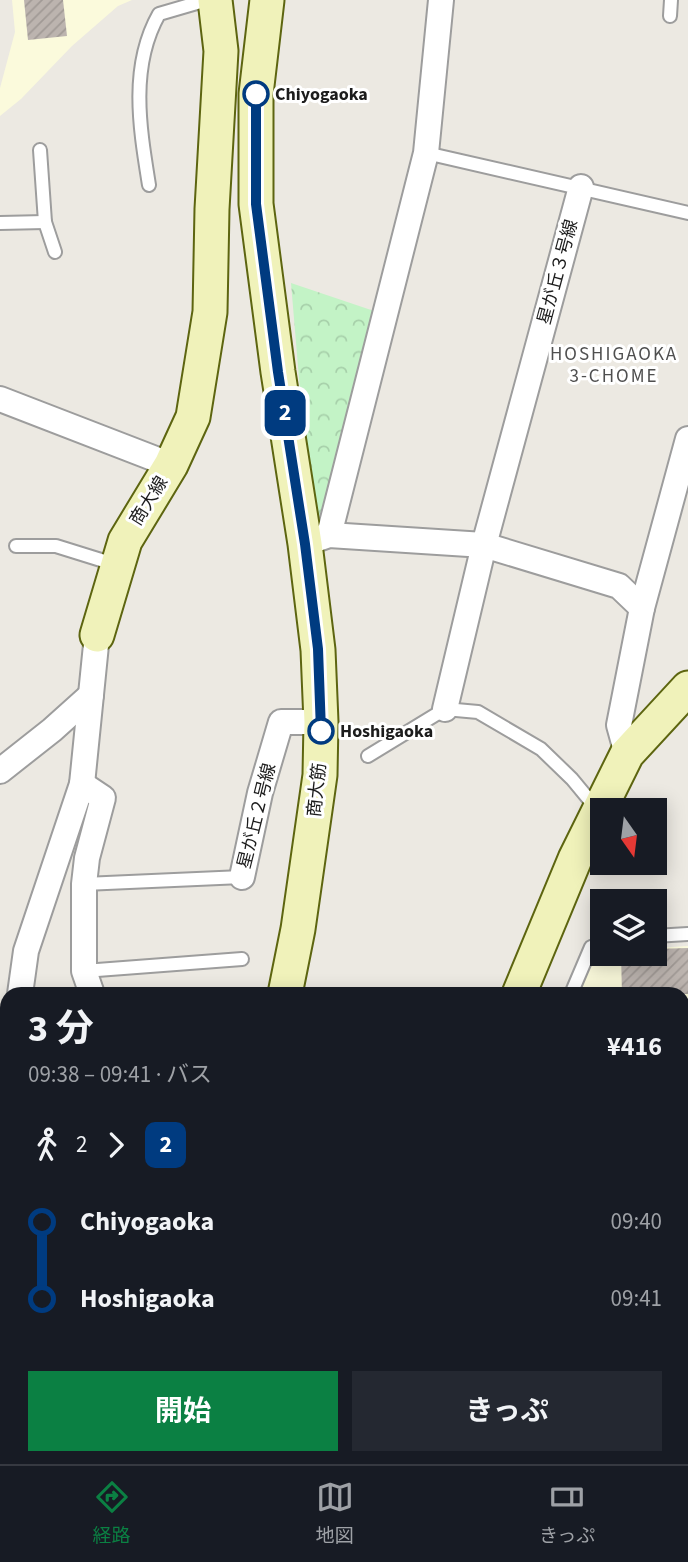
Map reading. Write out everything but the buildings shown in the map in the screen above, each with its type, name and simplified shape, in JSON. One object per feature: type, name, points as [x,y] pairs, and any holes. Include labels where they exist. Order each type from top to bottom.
[{"type":"street","name":"商大線","points":[[21,987],[26,951],[82,784],[97,635],[117,565],[125,541],[171,465],[193,417],[210,312],[212,209],[221,51],[215,0]]},
{"type":"street","name":"商大筋","points":[[267,0],[256,94],[256,204],[278,372],[317,540],[321,722],[320,775],[299,929],[287,987]]},
{"type":"street","points":[[441,0],[426,153],[317,540],[484,545],[620,586],[642,608]]},
{"type":"street","name":"星が丘３号線","points":[[445,709],[484,545],[581,187]]},
{"type":"street","points":[[0,399],[171,465]]},
{"type":"street","points":[[627,754],[619,725],[642,608],[688,439]]},
{"type":"street","points":[[605,798],[627,754],[688,688]]},
{"type":"street","points":[[0,771],[91,695]]},
{"type":"street","name":"星が丘２号線","points":[[242,877],[260,793],[281,722],[321,722]]},
{"type":"street","points":[[82,784],[103,798],[87,858],[84,884],[88,982]]},
{"type":"street","points":[[522,987],[590,829]]},
{"type":"lane","points":[[149,185],[138,115],[141,71],[150,29],[159,14],[207,0]]},
{"type":"lane","points":[[670,16],[671,0]]},
{"type":"lane","points":[[40,150],[45,222],[55,252]]},
{"type":"lane","points":[[426,153],[688,213]]},
{"type":"lane","points":[[0,223],[45,222]]},
{"type":"lane","points":[[16,546],[55,545],[117,565]]},
{"type":"lane","points":[[368,756],[445,709],[478,712],[541,749],[590,800]]},
{"type":"lane","name":"星が丘２号線","points":[[84,884],[242,877]]},
{"type":"lane","points":[[667,935],[688,934]]},
{"type":"lane","points":[[575,987],[590,952]]},
{"type":"lane","points":[[88,982],[242,959]]},
{"type":"shaded area","points":[[12,0],[132,0],[118,6],[72,46],[21,99],[0,116],[0,88],[15,32]]},
{"type":"shaded area","points":[[688,946],[688,987],[582,987],[590,966],[667,966],[667,947]]},
{"type":"green space","points":[[291,283],[377,312],[323,530],[312,533]]},
{"type":"bus line","name":"2","points":[[256,94],[256,204],[318,649],[321,731]]},
{"type":"place","name":"Chiyogaoka","points":[[256,94]]},
{"type":"place","name":"Hoshigaoka","points":[[321,731]]},
{"type":"district","name":"HOSHIGAOKA 3-CHOME","points":[[614,365]]}]
